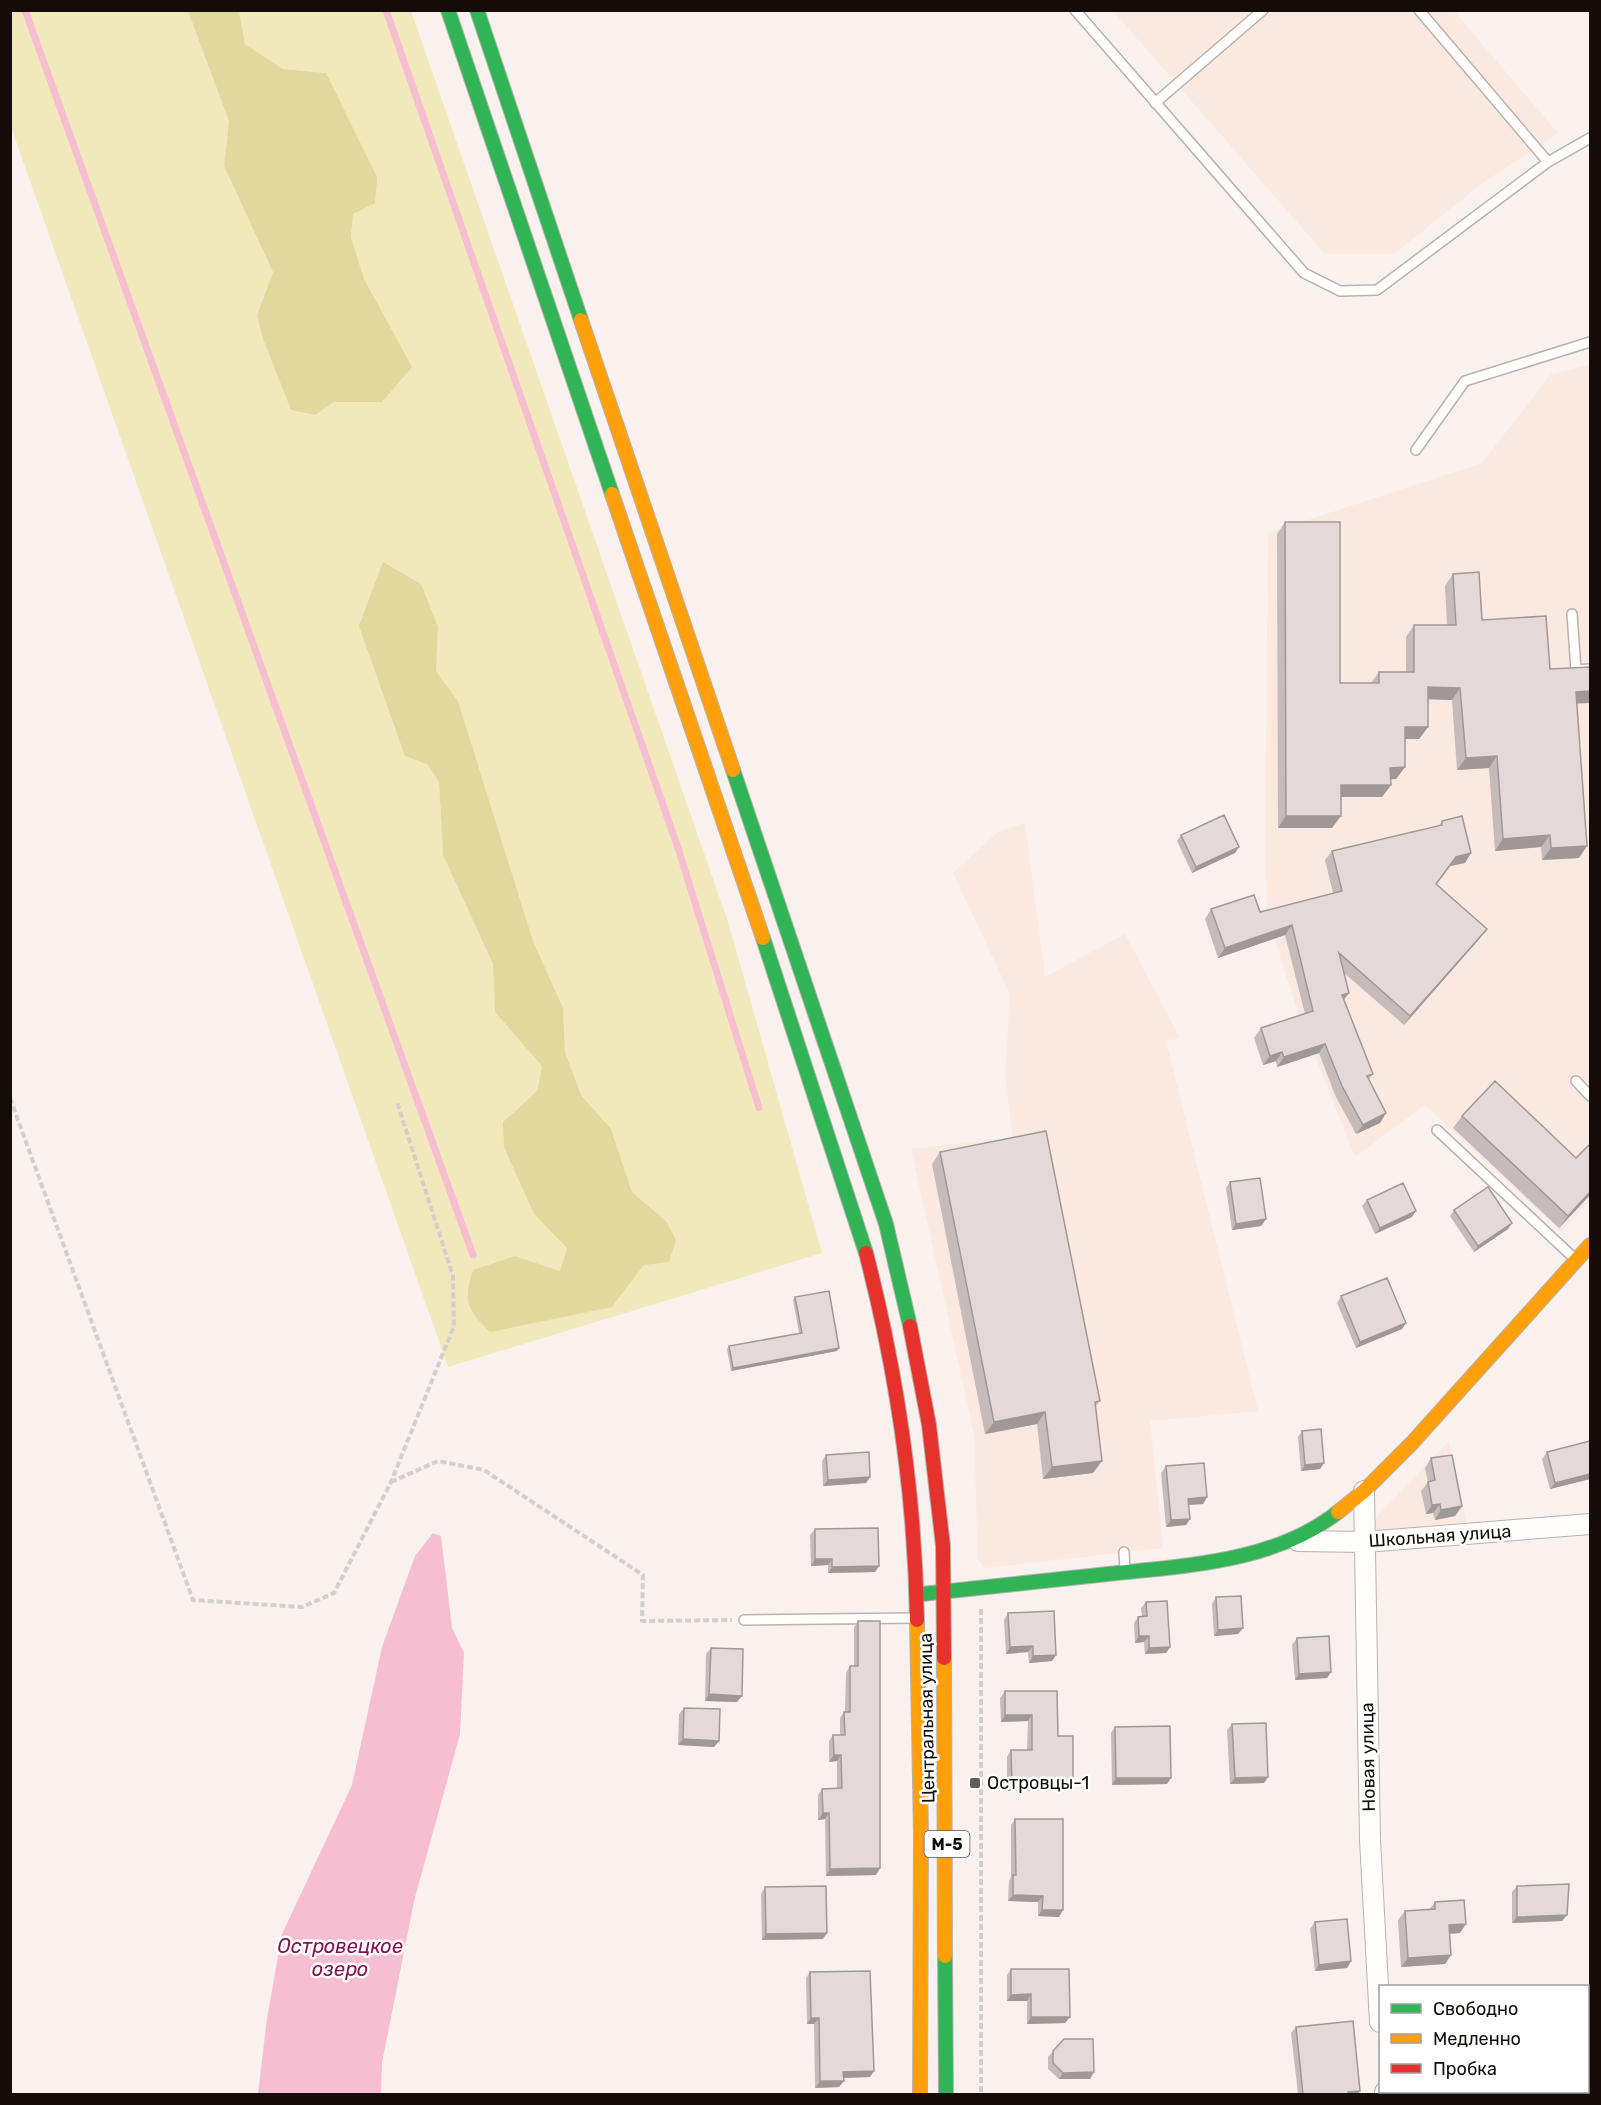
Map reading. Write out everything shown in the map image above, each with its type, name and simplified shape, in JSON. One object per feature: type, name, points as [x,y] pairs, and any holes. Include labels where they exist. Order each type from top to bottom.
[{"type":"main road","name":"Центральная улица","points":[[448,10],[860,1231],[882,1315],[902,1429],[918,1594],[920,2094]]},
{"type":"main road","name":"Центральная улица","points":[[477,10],[886,1224],[920,1367],[943,1546],[946,2094]]},
{"type":"main road","points":[[918,1594],[1194,1564],[1256,1552],[1317,1529],[1364,1491],[1412,1443],[1590,1245]]},
{"type":"street","name":"Новая улица","points":[[1364,1491],[1370,1840],[1379,2004]]},
{"type":"street","name":"Школьная улица","points":[[1289,1541],[1365,1542],[1590,1524]]},
{"type":"lane","points":[[1075,10],[1304,273],[1340,291],[1377,290],[1548,162],[1590,138]]},
{"type":"lane","points":[[1155,103],[1263,10]]},
{"type":"lane","points":[[1419,10],[1548,162]]},
{"type":"lane","points":[[1416,450],[1465,381],[1590,342]]},
{"type":"lane","points":[[1572,614],[1576,670],[1590,669]]},
{"type":"lane","points":[[1576,1082],[1590,1096]]},
{"type":"lane","points":[[1437,1130],[1576,1261]]},
{"type":"lane","points":[[1124,1552],[1125,1572]]},
{"type":"lane","points":[[744,1620],[918,1618]]},
{"type":"path","points":[[10,1098],[193,1600],[302,1607],[334,1593],[391,1482],[454,1326],[453,1276],[397,1102]]},
{"type":"path","points":[[391,1482],[438,1461],[484,1470],[643,1575],[642,1621],[744,1620]]},
{"type":"path","points":[[981,1588],[981,2094]]},
{"type":"shaded area","points":[[10,11],[188,11],[229,121],[224,166],[273,272],[257,315],[263,339],[291,410],[315,415],[334,402],[382,402],[411,367],[364,279],[351,237],[353,213],[326,73],[283,69],[245,44],[239,11],[411,11],[728,922],[822,1253],[448,1367],[11,127]],"holes":[[[438,626],[436,671],[458,701],[533,941],[563,1008],[565,1052],[581,1095],[611,1129],[632,1192],[666,1221],[644,1265],[612,1307],[515,1256],[560,1271],[567,1248],[534,1214],[503,1122],[537,1091],[542,1066],[495,1012],[493,964],[443,855],[439,782],[427,764]]]},
{"type":"shaded area","points":[[188,11],[239,11],[245,44],[283,69],[326,73],[377,177],[375,203],[353,214],[351,237],[364,279],[412,367],[382,402],[334,402],[315,415],[291,410],[263,339],[257,315],[273,272],[224,166],[229,121]]},
{"type":"shaded area","points":[[1113,11],[1454,11],[1558,133],[1484,182],[1394,254],[1325,254]]},
{"type":"shaded area","points":[[1590,365],[1590,1201],[1561,1232],[1425,1105],[1355,1157],[1298,1013],[1268,918],[1265,857],[1268,533],[1482,463],[1551,374]]},
{"type":"shaded area","points":[[383,562],[421,584],[438,627],[436,671],[458,701],[533,941],[563,1008],[565,1052],[581,1095],[611,1129],[632,1192],[666,1221],[676,1240],[669,1262],[644,1265],[612,1307],[490,1332],[476,1317],[469,1304],[468,1290],[473,1270],[515,1256],[560,1271],[567,1248],[534,1214],[504,1147],[503,1122],[537,1091],[542,1066],[495,1012],[493,964],[443,855],[439,782],[427,764],[405,756],[359,626]]},
{"type":"shaded area","points":[[1025,823],[1045,977],[1125,934],[1180,1038],[1166,1041],[1258,1411],[1150,1421],[1163,1548],[984,1568],[978,1559],[974,1434],[911,1149],[1013,1138],[1005,1076],[1010,994],[953,873],[999,831]]},
{"type":"shaded area","points":[[1449,1441],[1466,1522],[1373,1532],[1372,1522]]},
{"type":"water","name":"Островецкое озеро","points":[[433,1533],[441,1536],[452,1628],[464,1653],[460,1734],[414,1901],[382,2063],[381,2094],[258,2094],[267,2018],[282,1934],[352,1785],[382,1647],[415,1556]]},
{"type":"building","points":[[1285,522],[1340,522],[1340,683],[1379,683],[1379,672],[1414,672],[1414,625],[1456,625],[1453,574],[1479,572],[1482,620],[1546,616],[1550,669],[1590,667],[1590,691],[1576,692],[1587,846],[1551,848],[1550,835],[1503,839],[1497,756],[1466,758],[1460,688],[1428,687],[1428,727],[1405,727],[1405,767],[1390,768],[1391,785],[1341,785],[1341,816],[1286,816]]},
{"type":"building","points":[[1224,815],[1239,847],[1196,867],[1181,835]]},
{"type":"building","points":[[1462,816],[1471,853],[1456,857],[1436,884],[1487,929],[1410,1016],[1339,953],[1349,993],[1342,995],[1373,1074],[1367,1076],[1386,1113],[1363,1125],[1342,1086],[1325,1044],[1284,1057],[1282,1052],[1270,1056],[1261,1028],[1313,1011],[1292,925],[1225,948],[1211,909],[1254,895],[1260,912],[1342,891],[1332,851],[1442,825],[1442,821]]},
{"type":"building","points":[[1495,1081],[1576,1158],[1590,1144],[1590,1192],[1568,1216],[1462,1116]]},
{"type":"building","points":[[1046,1131],[1100,1401],[1095,1402],[1102,1461],[1052,1467],[1045,1412],[994,1422],[940,1152]]},
{"type":"building","points":[[1260,1178],[1266,1219],[1236,1224],[1230,1182]]},
{"type":"building","points":[[1403,1183],[1416,1211],[1380,1228],[1367,1200]]},
{"type":"building","points":[[1488,1187],[1512,1223],[1478,1246],[1454,1210]]},
{"type":"building","points":[[1387,1278],[1406,1323],[1360,1342],[1341,1296]]},
{"type":"building","points":[[829,1291],[839,1348],[733,1368],[729,1346],[802,1333],[795,1297]]},
{"type":"building","points":[[1321,1429],[1324,1463],[1305,1465],[1302,1431]]},
{"type":"building","points":[[1590,1441],[1590,1474],[1555,1483],[1547,1452]]},
{"type":"building","points":[[869,1452],[870,1477],[828,1480],[826,1455]]},
{"type":"building","points":[[1452,1455],[1462,1506],[1441,1510],[1440,1504],[1432,1505],[1428,1482],[1435,1480],[1431,1458]]},
{"type":"building","points":[[1204,1463],[1207,1497],[1188,1499],[1190,1519],[1171,1520],[1166,1466]]},
{"type":"building","points":[[878,1528],[879,1566],[832,1567],[832,1559],[815,1559],[815,1529]]},
{"type":"building","points":[[1241,1596],[1243,1628],[1218,1630],[1216,1597]]},
{"type":"building","points":[[1167,1601],[1170,1647],[1149,1648],[1149,1636],[1139,1636],[1138,1617],[1147,1616],[1146,1602]]},
{"type":"building","points":[[1054,1611],[1056,1655],[1033,1656],[1033,1646],[1010,1647],[1008,1613]]},
{"type":"building","points":[[858,1621],[880,1621],[880,1868],[830,1869],[829,1813],[823,1813],[822,1789],[842,1788],[841,1755],[834,1755],[833,1735],[845,1735],[844,1712],[850,1712],[850,1666],[858,1666]]},
{"type":"building","points":[[1329,1636],[1331,1672],[1299,1674],[1297,1638]]},
{"type":"building","points":[[711,1648],[743,1649],[742,1696],[709,1694]]},
{"type":"building","points":[[1005,1691],[1057,1691],[1058,1736],[1073,1736],[1073,1784],[1012,1785],[1011,1750],[1032,1750],[1032,1715],[1005,1715]]},
{"type":"building","points":[[684,1708],[720,1709],[719,1741],[683,1739]]},
{"type":"building","points":[[1266,1723],[1268,1777],[1235,1778],[1232,1724]]},
{"type":"building","points":[[1170,1726],[1171,1778],[1116,1778],[1115,1727]]},
{"type":"building","points":[[1015,1819],[1063,1819],[1063,1910],[1042,1910],[1043,1896],[1013,1895],[1013,1875],[1016,1875]]},
{"type":"building","points":[[1569,1884],[1567,1915],[1517,1917],[1517,1886]]},
{"type":"building","points":[[826,1886],[827,1933],[766,1934],[765,1887]]},
{"type":"building","points":[[1464,1900],[1466,1924],[1449,1925],[1451,1955],[1408,1958],[1405,1911],[1435,1909],[1435,1902]]},
{"type":"building","points":[[1347,1919],[1351,1961],[1319,1965],[1315,1922]]},
{"type":"building","points":[[1011,1969],[1069,1969],[1070,2017],[1031,2017],[1031,1994],[1011,1995]]},
{"type":"building","points":[[870,1971],[874,2071],[843,2072],[844,2081],[820,2081],[819,2018],[811,2018],[810,1972]]},
{"type":"building","points":[[1353,2021],[1360,2091],[1348,2092],[1348,2094],[1303,2094],[1296,2027]]},
{"type":"building","points":[[1064,2039],[1093,2039],[1094,2072],[1063,2073],[1053,2063],[1053,2051]]},
{"type":"waterway","points":[[25,10],[473,1255]]},
{"type":"waterway","points":[[386,10],[678,848],[759,1108]]},
{"type":"traffic: fast","points":[[448,10],[612,494]]},
{"type":"traffic: fast","points":[[477,10],[581,320]]},
{"type":"traffic: fast","points":[[733,770],[886,1224],[910,1326]]},
{"type":"traffic: fast","points":[[763,938],[866,1253]]},
{"type":"traffic: fast","points":[[922,1594],[1161,1569],[1224,1560],[1284,1543],[1338,1512]]},
{"type":"traffic: fast","points":[[945,1956],[946,2094]]},
{"type":"traffic: slow","points":[[581,320],[733,770]]},
{"type":"traffic: slow","points":[[612,494],[763,938]]},
{"type":"traffic: slow","points":[[1338,1512],[1364,1491],[1412,1443],[1590,1245]]},
{"type":"traffic: slow","points":[[917,1620],[921,1834],[920,2094]]},
{"type":"traffic: slow","points":[[944,1658],[945,1956]]},
{"type":"traffic: jam","points":[[866,1253],[887,1344],[902,1435],[913,1527],[917,1620]]},
{"type":"traffic: jam","points":[[910,1326],[929,1425],[943,1546],[944,1658]]},
{"type":"place","name":"Островцы-1","points":[[975,1783]]}]
